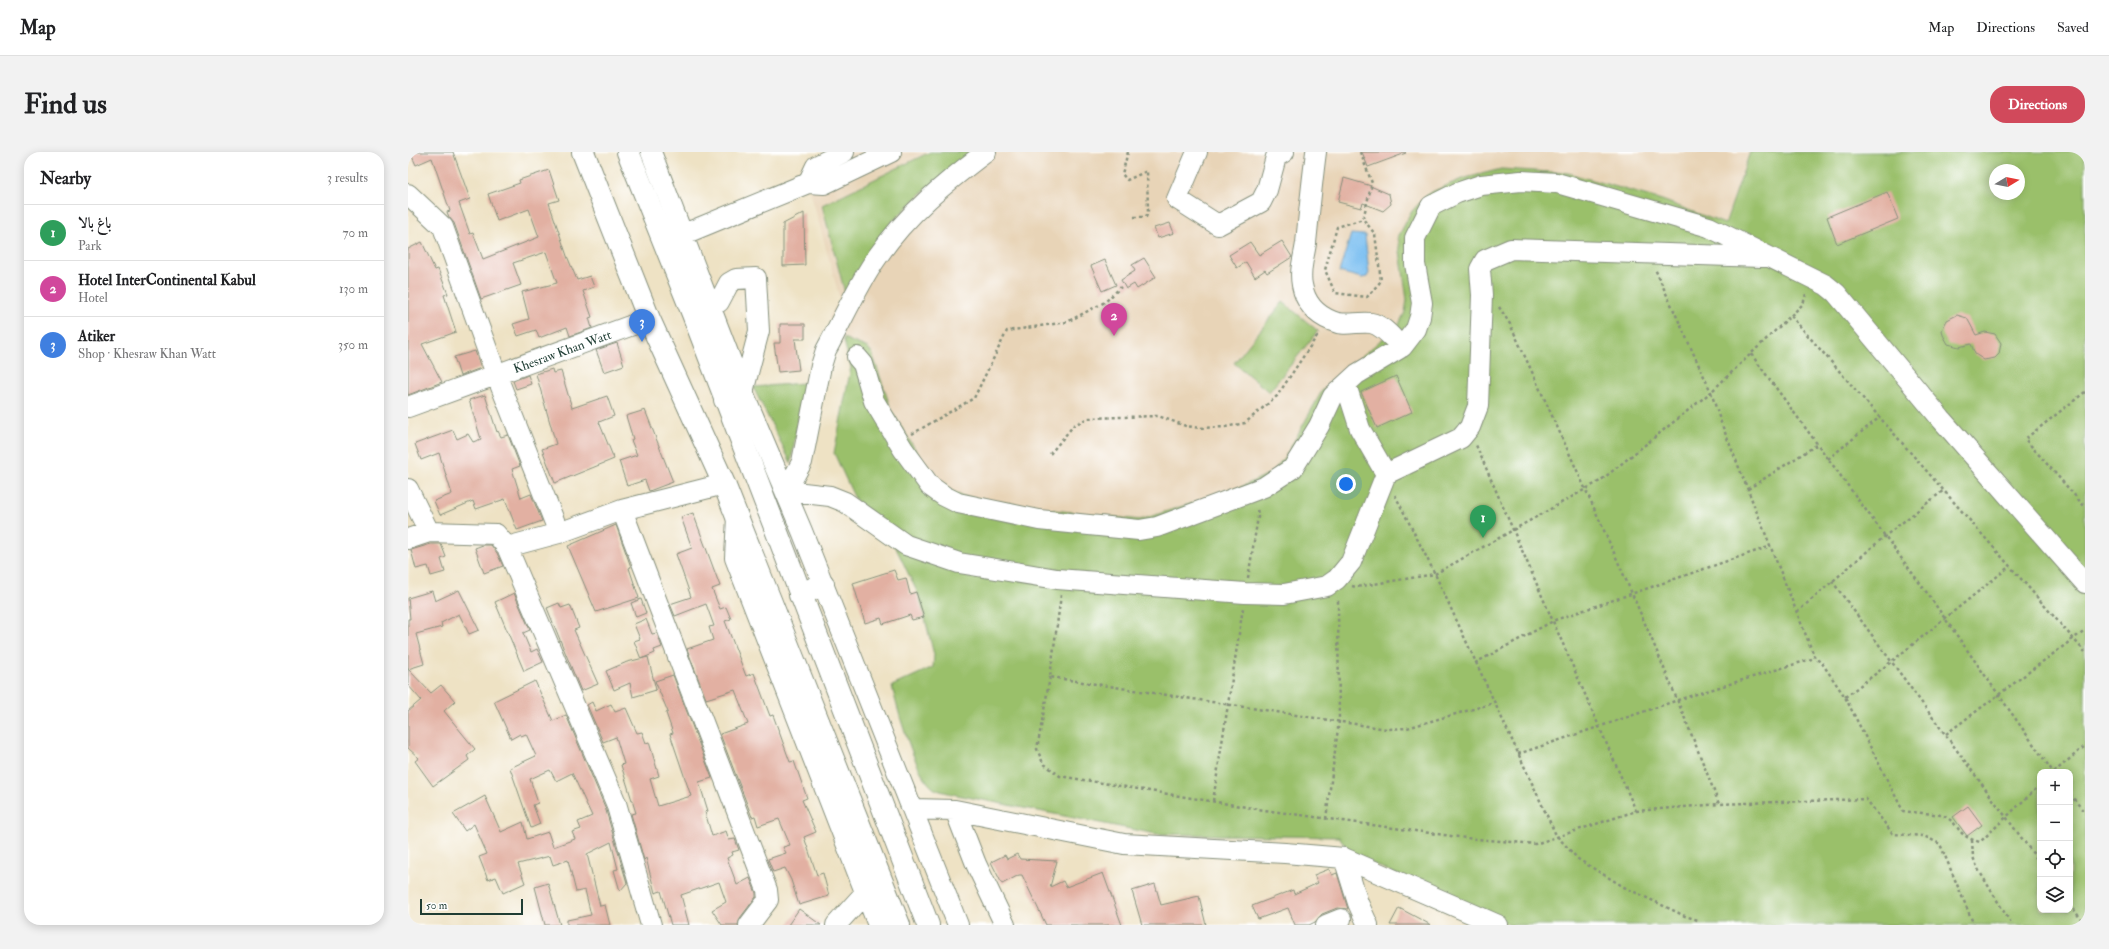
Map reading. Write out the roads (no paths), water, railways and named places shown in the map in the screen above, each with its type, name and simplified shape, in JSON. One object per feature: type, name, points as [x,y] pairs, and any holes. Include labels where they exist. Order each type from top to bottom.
[{"type":"main road","points":[[583,152],[650,319],[737,516],[873,884],[899,925]]},
{"type":"main road","points":[[628,152],[702,311],[734,396],[800,595],[928,925]]},
{"type":"main road","points":[[800,595],[823,584]]},
{"type":"street","points":[[651,152],[684,234],[702,311],[719,302],[729,283],[736,279],[756,278],[759,331],[734,396],[786,491],[958,925]]},
{"type":"street","points":[[808,183],[816,166],[844,152]]},
{"type":"street","points":[[684,234],[808,183],[824,184],[891,152]]},
{"type":"street","points":[[786,491],[802,462],[821,366],[826,350],[877,257],[896,232],[923,202],[986,152]]},
{"type":"street","points":[[1197,152],[1177,199],[1218,225],[1261,202],[1267,190],[1276,157],[1284,152]]},
{"type":"street","points":[[1316,152],[1305,246],[1300,266],[1302,286],[1312,307],[1316,312],[1329,320],[1353,325],[1371,323],[1380,327],[1402,347]]},
{"type":"street","points":[[857,357],[862,364],[874,401],[899,441],[930,486],[944,496],[958,503],[1039,520],[1139,530],[1157,528],[1255,491],[1276,481],[1292,468],[1319,426],[1334,396],[1357,374],[1402,347],[1416,329],[1420,317],[1422,303],[1415,264],[1415,238],[1431,206],[1457,193],[1481,185],[1522,181],[1557,183],[1709,227],[1810,277],[1836,293],[1941,419],[2085,583]]},
{"type":"street","points":[[408,194],[443,227],[496,374],[559,533]]},
{"type":"street","points":[[786,491],[830,496],[845,502],[906,545],[958,563],[1063,579],[1245,594],[1284,594],[1327,586],[1337,579],[1351,562],[1386,474],[1461,438],[1470,427],[1478,406],[1482,295],[1480,269],[1485,260],[1511,249],[1770,258]]},
{"type":"street","name":"Khesraw Khan Watt","points":[[408,407],[650,319]]},
{"type":"street","points":[[1346,385],[1360,429],[1386,474]]},
{"type":"street","points":[[507,547],[559,533],[622,510],[724,484]]},
{"type":"street","points":[[408,489],[428,532]]},
{"type":"street","points":[[622,510],[767,890],[768,900],[749,925]]},
{"type":"street","points":[[408,539],[428,532],[496,534],[507,547],[616,803],[651,925]]},
{"type":"street","points":[[912,809],[955,810],[1124,844],[1285,853],[1344,858],[1487,923]]},
{"type":"street","points":[[955,810],[976,864],[1005,925]]},
{"type":"street","points":[[1344,858],[1358,903],[1368,925]]},
{"type":"street","points":[[836,925],[873,884]]},
{"type":"street","points":[[873,884],[878,925]]},
{"type":"water","points":[[1351,234],[1365,235],[1369,273],[1367,277],[1362,278],[1339,272]]},
{"type":"place","name":"Hotel InterContinental Kabul","points":[[1114,336]]},
{"type":"place","name":"Atiker","points":[[642,342]]},
{"type":"place","name":"باغ بالا","points":[[1483,538]]}]
